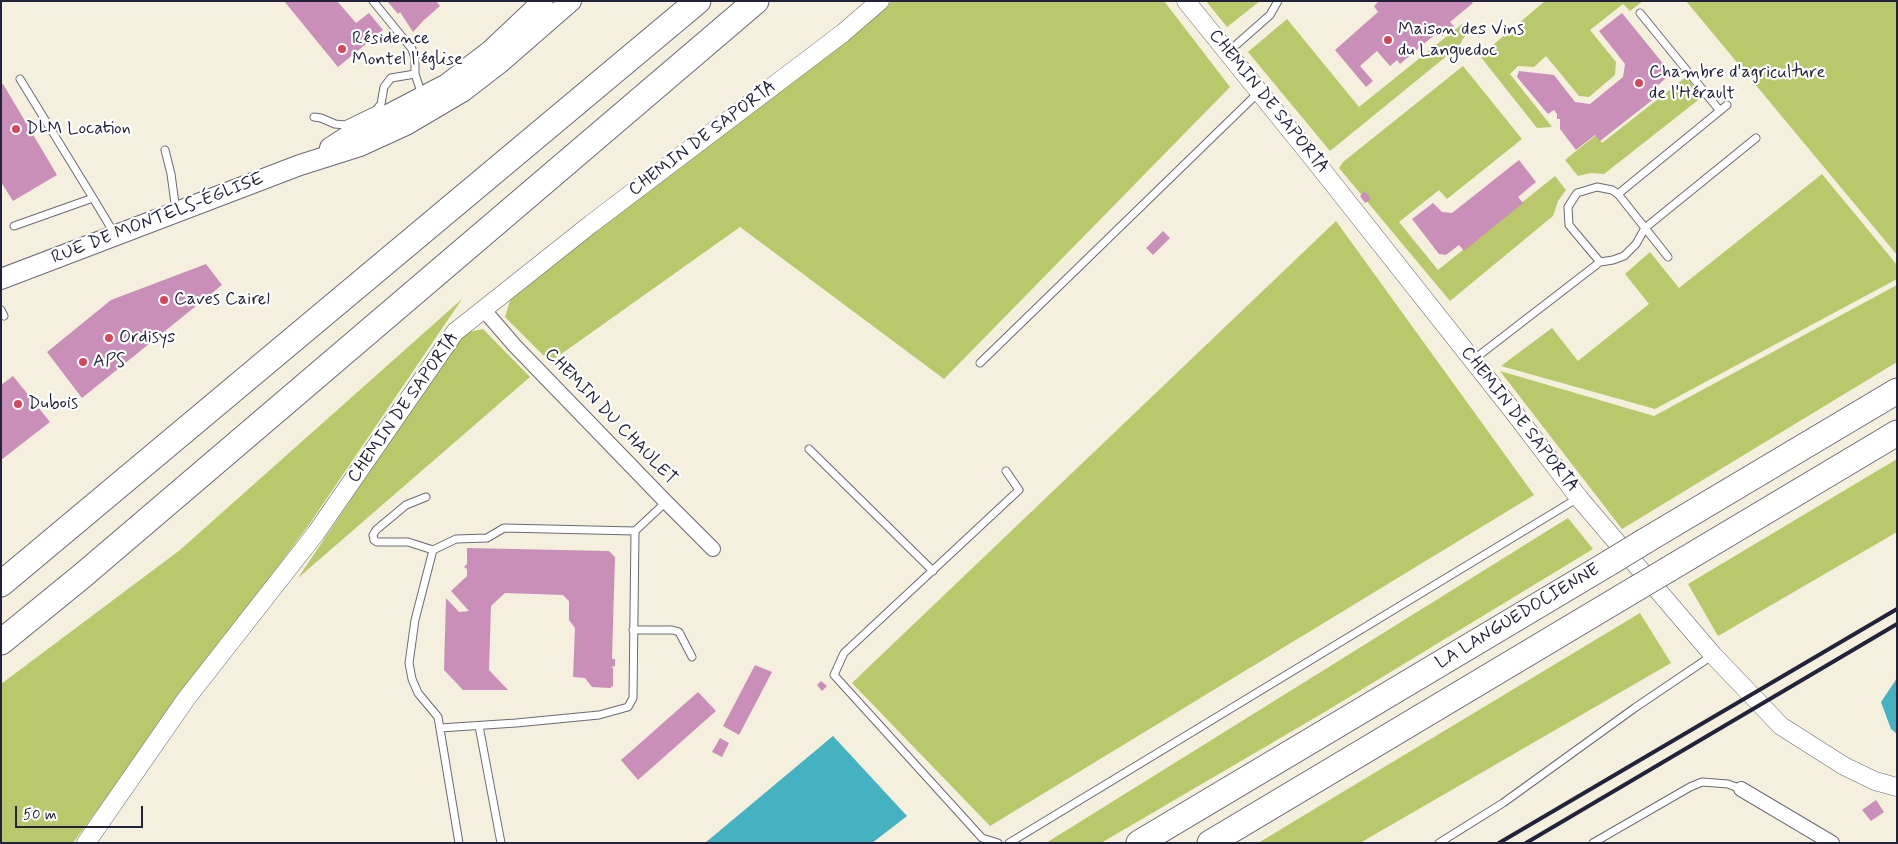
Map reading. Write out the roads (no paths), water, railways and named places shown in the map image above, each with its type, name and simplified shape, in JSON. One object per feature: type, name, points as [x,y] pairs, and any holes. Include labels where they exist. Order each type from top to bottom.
[{"type":"highway","points":[[1,584],[698,1]]},
{"type":"highway","points":[[1,642],[89,570],[756,1]]},
{"type":"highway","name":"LA LANGUEDOCIENNE","points":[[1140,843],[1897,391]]},
{"type":"highway","name":"LA LANGUEDOCIENNE","points":[[1210,843],[1897,433]]},
{"type":"main road","name":"RUE DE MONTELS-ÉGLISE","points":[[1,279],[314,160],[360,146],[406,125],[446,84],[490,51],[543,1]]},
{"type":"main road","name":"RUE DE MONTELS-ÉGLISE","points":[[427,104],[462,92],[501,62],[571,1]]},
{"type":"street","name":"CHEMIN DE SAPORTA","points":[[86,843],[186,699],[316,533],[455,332],[591,224],[843,33],[880,1]]},
{"type":"street","name":"CHEMIN DE SAPORTA","points":[[1186,1],[1473,360],[1579,498],[1713,655],[1781,726],[1844,766],[1875,780],[1897,787]]},
{"type":"street","name":"CHEMIN DU CHAULET","points":[[483,309],[515,346],[713,549]]},
{"type":"street","points":[[1741,789],[1832,843]]},
{"type":"lane","points":[[373,1],[412,49],[415,58],[415,74],[427,104]]},
{"type":"lane","points":[[1228,52],[1270,14],[1278,1]]},
{"type":"lane","points":[[1640,13],[1720,111]]},
{"type":"lane","points":[[314,118],[321,118],[335,124],[345,125],[376,110],[381,104],[384,86],[391,78],[415,74]]},
{"type":"lane","points":[[20,80],[116,236]]},
{"type":"lane","points":[[980,364],[1260,92]]},
{"type":"lane","points":[[1618,194],[1727,105]]},
{"type":"lane","points":[[1473,360],[1600,262],[1624,256],[1636,244],[1645,228],[1756,138]]},
{"type":"lane","points":[[165,150],[171,174],[176,212]]},
{"type":"lane","points":[[1600,262],[1569,224],[1568,207],[1577,193],[1597,186],[1612,190],[1618,194],[1668,257]]},
{"type":"lane","points":[[14,226],[93,198]]},
{"type":"lane","points":[[809,449],[933,570]]},
{"type":"lane","points":[[998,843],[982,838],[834,675],[844,653],[1020,490],[1006,471]]},
{"type":"lane","points":[[426,497],[406,504],[376,530],[373,534],[374,540],[377,542],[408,542],[433,550],[456,539],[487,538],[504,528],[635,531],[666,502]]},
{"type":"lane","points":[[1009,843],[1579,498]]},
{"type":"lane","points":[[440,728],[599,714],[628,707],[633,698],[635,531]]},
{"type":"lane","points":[[433,550],[415,620],[409,663],[412,680],[418,693],[438,717],[459,843]]},
{"type":"lane","points":[[633,630],[672,630],[680,632],[692,657]]},
{"type":"lane","points":[[1439,843],[1503,803],[1636,707],[1713,655]]},
{"type":"lane","points":[[479,726],[501,843]]},
{"type":"lane","points":[[1593,843],[1702,782],[1728,784],[1741,789]]},
{"type":"water","points":[[1897,678],[1897,734],[1891,729],[1881,702]]},
{"type":"water","points":[[833,736],[907,816],[872,843],[705,843]]},
{"type":"railway","points":[[1499,843],[1897,609]]},
{"type":"railway","points":[[1526,843],[1897,624]]},
{"type":"place","name":"Maison des Vins du Languedoc","points":[[1388,40]]},
{"type":"place","name":"Résidence Montel l'église","points":[[342,49]]},
{"type":"place","name":"Chambre d'agriculture de l'Hérault","points":[[1639,83]]},
{"type":"place","name":"DLM Location","points":[[16,129]]},
{"type":"place","name":"Caves Cairel","points":[[164,300]]},
{"type":"place","name":"Ordisys","points":[[109,338]]},
{"type":"place","name":"APS","points":[[83,362]]},
{"type":"place","name":"Dubois","points":[[18,404]]}]
